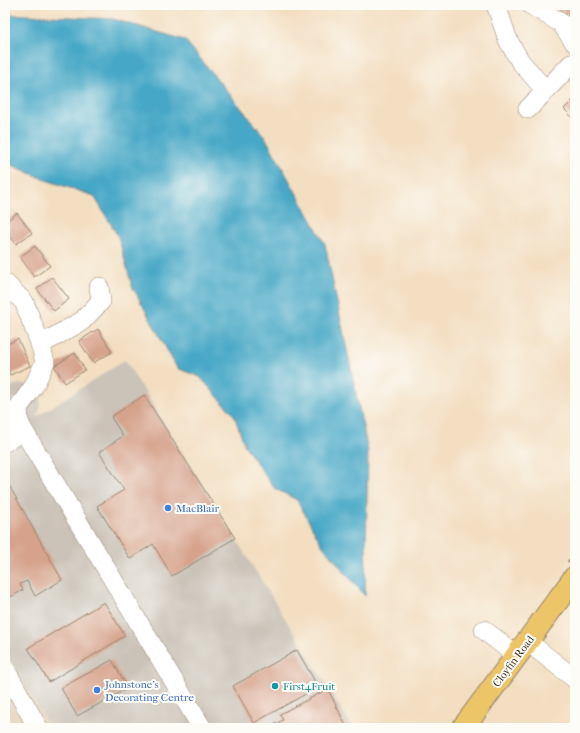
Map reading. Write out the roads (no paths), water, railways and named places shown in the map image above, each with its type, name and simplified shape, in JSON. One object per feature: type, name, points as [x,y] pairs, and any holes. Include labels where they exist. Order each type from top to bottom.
[{"type":"main road","name":"Cloyfin Road","points":[[462,728],[569,585]]},
{"type":"street","points":[[496,5],[508,40],[520,61],[545,90]]},
{"type":"street","points":[[531,5],[561,23],[575,43]]},
{"type":"street","points":[[528,109],[571,64],[575,64]]},
{"type":"street","points":[[5,283],[24,302],[45,362],[34,386],[18,408],[16,422],[5,442]]},
{"type":"street","points":[[40,345],[82,321],[101,301],[99,287]]},
{"type":"street","points":[[16,422],[202,728]]},
{"type":"street","points":[[484,630],[522,649],[575,679]]},
{"type":"street","points":[[5,669],[32,726]]},
{"type":"water","points":[[5,14],[113,19],[185,40],[265,137],[325,244],[368,451],[365,596],[322,545],[297,500],[274,488],[245,446],[234,415],[200,377],[177,368],[132,286],[118,236],[94,196],[46,180],[5,162]]},
{"type":"place","name":"MacBlair","points":[[168,508]]},
{"type":"place","name":"First4Fruit","points":[[275,686]]},
{"type":"place","name":"Johnstone's Decorating Centre","points":[[97,690]]}]
